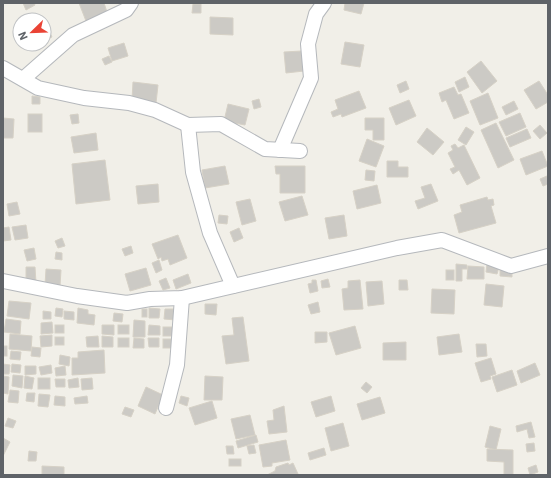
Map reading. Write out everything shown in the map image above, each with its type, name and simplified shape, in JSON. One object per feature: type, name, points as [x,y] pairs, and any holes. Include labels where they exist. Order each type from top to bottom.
[{"type":"street","points":[[23,79],[73,35],[126,10],[131,3]]},
{"type":"street","points":[[280,150],[311,78],[308,44],[316,14],[324,3]]},
{"type":"street","points":[[3,68],[38,88],[84,98],[128,103],[155,110],[188,124],[221,124],[265,149],[300,151]]},
{"type":"street","points":[[188,124],[193,172],[210,233],[233,286]]},
{"type":"street","points":[[3,281],[77,296],[127,303],[150,299],[182,298],[397,248],[442,240],[511,266],[548,256]]},
{"type":"street","points":[[166,408],[177,365],[182,298]]},
{"type":"building","points":[[23,3],[34,3],[35,5],[26,10]]},
{"type":"building","points":[[79,3],[104,3],[107,12],[86,21]]},
{"type":"building","points":[[345,3],[364,3],[361,14],[344,10]]},
{"type":"building","points":[[193,4],[201,4],[201,13],[192,13]]},
{"type":"building","points":[[210,17],[233,18],[233,35],[210,34]]},
{"type":"building","points":[[345,42],[364,45],[360,67],[341,64]]},
{"type":"building","points":[[124,43],[128,56],[112,61],[108,48]]},
{"type":"building","points":[[302,51],[304,71],[286,73],[284,52]]},
{"type":"building","points":[[109,56],[112,62],[105,65],[102,59]]},
{"type":"building","points":[[481,61],[497,81],[482,93],[467,72]]},
{"type":"building","points":[[465,77],[469,87],[459,92],[455,82]]},
{"type":"building","points":[[406,81],[409,89],[400,93],[397,85]]},
{"type":"building","points":[[539,81],[548,95],[548,102],[536,109],[524,90]]},
{"type":"building","points":[[133,82],[158,85],[156,103],[132,100]]},
{"type":"building","points":[[454,87],[458,95],[461,94],[469,113],[454,119],[446,100],[442,102],[439,93]]},
{"type":"building","points":[[359,91],[366,108],[342,117],[341,114],[333,117],[331,112],[338,109],[335,100]]},
{"type":"building","points":[[488,93],[498,118],[480,125],[470,101]]},
{"type":"building","points":[[32,96],[40,97],[40,104],[32,104]]},
{"type":"building","points":[[259,99],[261,107],[254,109],[252,101]]},
{"type":"building","points":[[409,100],[416,116],[396,125],[389,108]]},
{"type":"building","points":[[514,101],[518,109],[506,115],[502,107]]},
{"type":"building","points":[[228,104],[249,109],[245,125],[224,121]]},
{"type":"building","points":[[520,113],[526,127],[506,136],[499,122]]},
{"type":"building","points":[[28,114],[42,114],[42,132],[28,132]]},
{"type":"building","points":[[78,114],[79,123],[72,124],[70,115]]},
{"type":"building","points":[[3,118],[14,119],[13,138],[3,138]]},
{"type":"building","points":[[365,118],[384,118],[384,140],[373,140],[373,130],[365,130]]},
{"type":"building","points":[[496,123],[514,160],[498,168],[481,130]]},
{"type":"building","points":[[540,125],[547,133],[540,139],[533,131]]},
{"type":"building","points":[[466,127],[474,132],[466,145],[458,140]]},
{"type":"building","points":[[427,128],[444,142],[433,155],[417,142]]},
{"type":"building","points":[[527,129],[531,138],[510,147],[506,138]]},
{"type":"building","points":[[96,133],[98,150],[74,153],[71,137]]},
{"type":"building","points":[[367,139],[384,146],[376,167],[359,161]]},
{"type":"building","points":[[455,144],[458,148],[464,145],[480,178],[467,185],[459,170],[453,174],[450,169],[455,167],[448,153],[453,150],[451,146]]},
{"type":"building","points":[[542,151],[548,166],[526,175],[520,159]]},
{"type":"building","points":[[105,160],[110,200],[76,204],[72,164]]},
{"type":"building","points":[[387,161],[398,161],[398,167],[408,167],[408,177],[387,177]]},
{"type":"building","points":[[225,166],[229,184],[205,188],[202,170]]},
{"type":"building","points":[[275,166],[305,166],[305,193],[280,193],[280,174],[276,174]]},
{"type":"building","points":[[366,170],[375,171],[374,181],[365,180]]},
{"type":"building","points":[[547,176],[548,184],[543,186],[540,179]]},
{"type":"building","points":[[158,184],[159,202],[138,204],[136,186]]},
{"type":"building","points":[[431,184],[438,201],[418,209],[415,201],[425,198],[421,187]]},
{"type":"building","points":[[377,185],[381,203],[357,209],[353,191]]},
{"type":"building","points":[[302,196],[308,215],[285,221],[279,202]]},
{"type":"building","points":[[487,197],[488,200],[493,199],[494,205],[491,206],[496,223],[459,233],[454,215],[462,212],[460,205]]},
{"type":"building","points":[[250,199],[256,221],[242,225],[236,202]]},
{"type":"building","points":[[17,202],[20,214],[9,216],[7,204]]},
{"type":"building","points":[[219,215],[228,216],[227,224],[218,223]]},
{"type":"building","points":[[344,215],[347,236],[329,239],[325,218]]},
{"type":"building","points":[[26,225],[28,238],[15,240],[12,227]]},
{"type":"building","points":[[9,227],[11,240],[3,241],[3,228]]},
{"type":"building","points":[[239,228],[243,238],[234,242],[230,232]]},
{"type":"building","points":[[178,235],[187,258],[170,265],[168,259],[162,261],[161,257],[158,259],[152,244]]},
{"type":"building","points":[[62,238],[65,246],[58,248],[55,241]]},
{"type":"building","points":[[131,246],[133,253],[125,256],[122,249]]},
{"type":"building","points":[[34,248],[36,259],[27,261],[24,250]]},
{"type":"building","points":[[56,252],[62,253],[62,260],[55,259]]},
{"type":"building","points":[[159,260],[162,270],[156,273],[152,263]]},
{"type":"building","points":[[456,264],[467,265],[467,269],[462,269],[462,281],[456,281]]},
{"type":"building","points":[[487,264],[499,267],[497,274],[486,272]]},
{"type":"building","points":[[468,266],[484,267],[484,279],[467,279]]},
{"type":"building","points":[[26,267],[35,267],[36,283],[26,283]]},
{"type":"building","points":[[146,268],[151,285],[130,291],[125,274]]},
{"type":"building","points":[[46,269],[61,270],[60,286],[45,285]]},
{"type":"building","points":[[500,269],[512,269],[512,277],[500,276]]},
{"type":"building","points":[[446,270],[454,270],[454,280],[446,280]]},
{"type":"building","points":[[188,274],[191,283],[176,289],[173,280]]},
{"type":"building","points":[[166,278],[170,288],[163,290],[159,281]]},
{"type":"building","points":[[328,279],[330,287],[322,288],[321,281]]},
{"type":"building","points":[[312,280],[316,280],[318,291],[310,293],[308,284],[312,283]]},
{"type":"building","points":[[360,280],[363,309],[344,310],[342,289],[348,288],[348,281]]},
{"type":"building","points":[[399,280],[407,280],[408,290],[399,290]]},
{"type":"building","points":[[382,281],[384,304],[368,306],[366,282]]},
{"type":"building","points":[[486,284],[504,286],[502,307],[484,305]]},
{"type":"building","points":[[432,289],[455,290],[454,314],[431,313]]},
{"type":"building","points":[[9,301],[31,303],[29,319],[7,316]]},
{"type":"building","points":[[318,302],[320,312],[311,314],[308,305]]},
{"type":"building","points":[[205,304],[217,304],[216,315],[205,314]]},
{"type":"building","points":[[56,308],[63,309],[62,317],[55,316]]},
{"type":"building","points":[[78,308],[88,310],[88,314],[95,315],[94,325],[77,323]]},
{"type":"building","points":[[149,308],[160,309],[159,318],[149,318]]},
{"type":"building","points":[[142,309],[147,309],[147,317],[142,317]]},
{"type":"building","points":[[165,309],[176,309],[176,320],[164,319]]},
{"type":"building","points":[[43,311],[51,312],[51,319],[43,319]]},
{"type":"building","points":[[64,311],[74,312],[74,320],[64,319]]},
{"type":"building","points":[[114,313],[123,314],[122,322],[113,321]]},
{"type":"building","points":[[243,317],[249,361],[226,364],[222,336],[234,335],[232,318]]},
{"type":"building","points":[[6,319],[21,321],[20,334],[4,332]]},
{"type":"building","points":[[134,320],[145,321],[145,337],[133,337]]},
{"type":"building","points":[[52,322],[53,333],[41,334],[41,323]]},
{"type":"building","points":[[55,325],[64,325],[64,333],[55,333]]},
{"type":"building","points":[[102,325],[114,325],[114,335],[102,334]]},
{"type":"building","points":[[118,325],[129,325],[129,334],[118,334]]},
{"type":"building","points":[[149,325],[160,326],[160,335],[148,335]]},
{"type":"building","points":[[355,326],[361,348],[336,355],[329,333]]},
{"type":"building","points":[[163,327],[175,327],[175,336],[163,336]]},
{"type":"building","points":[[315,332],[327,332],[327,342],[315,343]]},
{"type":"building","points":[[10,334],[32,336],[31,351],[9,349]]},
{"type":"building","points":[[459,334],[462,352],[439,355],[437,337]]},
{"type":"building","points":[[52,335],[52,346],[41,347],[40,336]]},
{"type":"building","points":[[98,336],[99,347],[87,347],[86,337]]},
{"type":"building","points":[[102,336],[113,337],[113,347],[102,347]]},
{"type":"building","points":[[55,337],[64,337],[64,345],[55,345]]},
{"type":"building","points":[[118,338],[129,338],[129,347],[118,347]]},
{"type":"building","points":[[134,338],[144,339],[144,348],[133,348]]},
{"type":"building","points":[[148,338],[159,338],[159,347],[149,347]]},
{"type":"building","points":[[163,339],[174,339],[174,348],[163,348]]},
{"type":"building","points":[[406,342],[406,360],[383,360],[383,343]]},
{"type":"building","points":[[476,344],[486,344],[487,356],[477,357]]},
{"type":"building","points":[[3,346],[7,346],[7,356],[3,356]]},
{"type":"building","points":[[32,347],[41,348],[40,357],[31,356]]},
{"type":"building","points":[[104,350],[105,373],[72,375],[72,358],[78,358],[78,352]]},
{"type":"building","points":[[11,351],[21,352],[20,360],[10,359]]},
{"type":"building","points":[[60,355],[70,357],[69,366],[59,364]]},
{"type":"building","points":[[491,358],[496,374],[490,376],[491,379],[481,382],[475,363]]},
{"type":"building","points":[[535,363],[540,375],[521,383],[517,371]]},
{"type":"building","points":[[3,364],[10,365],[9,374],[3,374]]},
{"type":"building","points":[[12,364],[21,365],[20,373],[11,372]]},
{"type":"building","points":[[51,365],[52,373],[41,375],[39,367]]},
{"type":"building","points":[[25,366],[36,366],[36,374],[25,375]]},
{"type":"building","points":[[65,366],[66,375],[56,376],[55,368]]},
{"type":"building","points":[[512,370],[517,385],[497,392],[492,377]]},
{"type":"building","points":[[13,375],[23,376],[22,388],[12,386]]},
{"type":"building","points":[[3,376],[9,377],[8,394],[3,393]]},
{"type":"building","points":[[25,376],[34,378],[32,389],[24,388]]},
{"type":"building","points":[[205,376],[223,377],[222,400],[204,400]]},
{"type":"building","points":[[38,378],[50,378],[50,389],[38,389]]},
{"type":"building","points":[[78,378],[79,387],[69,388],[68,380]]},
{"type":"building","points":[[92,378],[93,389],[82,390],[81,379]]},
{"type":"building","points":[[55,379],[65,379],[65,387],[56,387]]},
{"type":"building","points":[[366,382],[372,387],[367,393],[361,388]]},
{"type":"building","points":[[146,387],[163,395],[155,414],[138,406]]},
{"type":"building","points":[[10,390],[19,391],[18,403],[8,402]]},
{"type":"building","points":[[27,393],[35,393],[34,402],[26,401]]},
{"type":"building","points":[[39,394],[50,395],[48,407],[38,406]]},
{"type":"building","points":[[55,396],[65,397],[65,406],[54,405]]},
{"type":"building","points":[[87,396],[88,403],[75,404],[74,398]]},
{"type":"building","points":[[181,396],[189,398],[187,406],[179,403]]},
{"type":"building","points":[[331,396],[335,411],[316,417],[311,402]]},
{"type":"building","points":[[380,397],[385,413],[362,420],[357,404]]},
{"type":"building","points":[[212,401],[217,418],[195,425],[189,408]]},
{"type":"building","points":[[284,406],[287,432],[269,434],[267,421],[274,420],[273,410]]},
{"type":"building","points":[[125,407],[134,410],[131,417],[122,414]]},
{"type":"building","points":[[250,415],[255,435],[236,439],[231,419]]},
{"type":"building","points":[[8,418],[16,421],[13,428],[5,426]]},
{"type":"building","points":[[531,422],[535,437],[529,438],[527,429],[517,432],[516,426]]},
{"type":"building","points":[[343,423],[349,446],[331,451],[325,428]]},
{"type":"building","points":[[490,426],[501,429],[496,450],[485,447]]},
{"type":"building","points":[[256,435],[258,442],[238,448],[236,441]]},
{"type":"building","points":[[3,438],[10,442],[3,456]]},
{"type":"building","points":[[286,440],[290,460],[272,463],[272,466],[263,467],[259,445]]},
{"type":"building","points":[[534,443],[535,451],[527,452],[526,444]]},
{"type":"building","points":[[254,445],[256,453],[249,454],[247,446]]},
{"type":"building","points":[[226,446],[233,446],[234,454],[227,454]]},
{"type":"building","points":[[324,448],[326,455],[310,460],[308,453]]},
{"type":"building","points":[[487,449],[513,450],[513,475],[504,475],[504,462],[487,461]]},
{"type":"building","points":[[29,451],[37,452],[36,461],[28,461]]},
{"type":"building","points":[[229,459],[241,459],[241,466],[229,466]]},
{"type":"building","points":[[288,463],[289,465],[293,463],[298,474],[267,475],[275,471],[276,467]]},
{"type":"building","points":[[536,465],[538,472],[530,475],[528,468]]},
{"type":"building","points":[[42,466],[64,467],[64,475],[42,475]]}]
